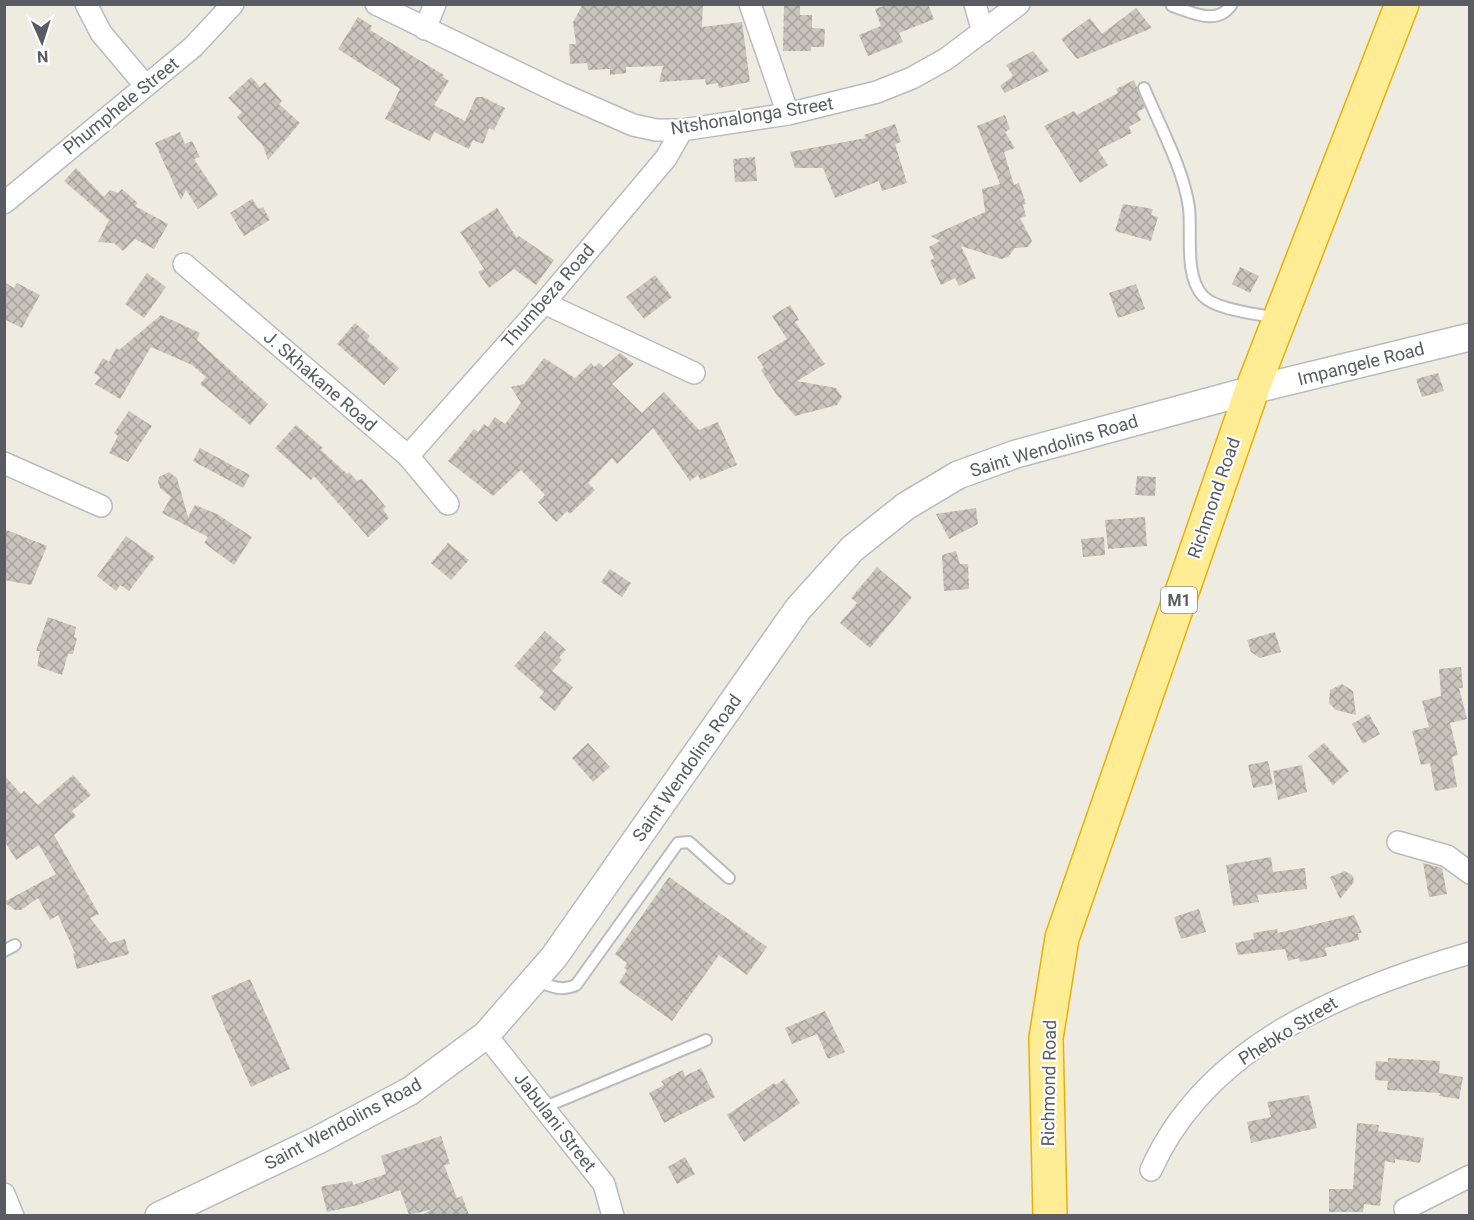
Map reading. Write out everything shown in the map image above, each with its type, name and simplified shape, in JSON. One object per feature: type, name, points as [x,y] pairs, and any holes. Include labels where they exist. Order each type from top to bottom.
[{"type":"highway","name":"Richmond Road","points":[[1050,1215],[1046,1038],[1062,938],[1252,390],[1402,4]]},
{"type":"street","points":[[86,4],[101,33],[145,85]]},
{"type":"street","name":"Phumphele Street","points":[[4,203],[193,47],[233,4]]},
{"type":"street","name":"Ntshonalonga Street","points":[[376,4],[560,93],[633,125],[656,130],[681,130],[788,114],[841,103],[912,78],[946,59],[1019,4]]},
{"type":"street","points":[[425,28],[435,4]]},
{"type":"street","points":[[750,4],[788,114]]},
{"type":"street","points":[[975,4],[983,32]]},
{"type":"street","name":"Thumbeza Road","points":[[408,456],[544,303],[666,158],[681,130]]},
{"type":"street","name":"J. Skhakane Road","points":[[183,264],[408,456],[448,504]]},
{"type":"street","points":[[544,303],[694,373]]},
{"type":"street","name":"Impangele Road","points":[[1252,390],[1470,337]]},
{"type":"street","name":"Saint Wendolins Road","points":[[159,1215],[318,1140],[410,1091],[486,1035],[518,1002],[532,979],[554,957],[798,609],[852,549],[906,506],[958,475],[1016,454],[1252,390]]},
{"type":"street","points":[[4,463],[101,506]]},
{"type":"street","points":[[1398,842],[1447,856],[1470,873]]},
{"type":"street","name":"Phebko Street","points":[[1151,1170],[1164,1141],[1187,1109],[1214,1080],[1253,1049],[1343,997],[1400,973],[1470,952]]},
{"type":"street","name":"Jabulani Street","points":[[486,1035],[604,1184],[613,1215]]},
{"type":"street","points":[[1405,1209],[1470,1176]]},
{"type":"street","points":[[4,1194],[13,1215]]},
{"type":"lane","points":[[1172,6],[1208,17],[1218,17],[1232,4]]},
{"type":"lane","points":[[1144,88],[1184,185],[1189,205],[1193,268],[1197,285],[1204,297],[1216,305],[1281,318]]},
{"type":"lane","points":[[532,979],[558,989],[567,989],[576,985],[678,843],[689,842],[729,878]]},
{"type":"lane","points":[[4,951],[15,945]]},
{"type":"lane","points":[[544,1107],[706,1040]]},
{"type":"building","points":[[583,4],[703,4],[702,27],[742,22],[750,82],[719,88],[718,83],[706,85],[705,79],[659,82],[663,66],[626,67],[626,73],[610,75],[610,69],[588,70],[587,63],[570,64],[569,44],[576,44],[573,22]]},
{"type":"building","points":[[784,4],[800,4],[800,15],[812,15],[812,28],[825,29],[824,47],[811,47],[811,51],[783,51]]},
{"type":"building","points":[[890,4],[928,4],[934,19],[899,33],[903,42],[868,56],[859,35],[881,26],[875,9]]},
{"type":"building","points":[[1136,8],[1152,28],[1077,59],[1061,39],[1090,18],[1102,34]]},
{"type":"building","points":[[358,17],[372,26],[370,30],[444,75],[443,77],[449,81],[434,105],[465,121],[476,97],[483,97],[505,108],[494,130],[489,128],[483,144],[473,140],[469,149],[434,132],[430,141],[385,119],[400,89],[338,49]]},
{"type":"building","points":[[1033,51],[1049,71],[1005,93],[1000,86],[1013,76],[1006,65]]},
{"type":"building","points":[[251,77],[260,87],[265,82],[282,101],[279,104],[300,123],[268,160],[263,146],[237,117],[242,112],[228,98]]},
{"type":"building","points":[[1134,80],[1145,108],[1137,112],[1141,120],[1129,127],[1132,133],[1098,150],[1108,165],[1080,183],[1044,126],[1074,111],[1077,115],[1118,93],[1116,89]]},
{"type":"building","points":[[1005,115],[1010,129],[1005,132],[1015,148],[1004,152],[1014,185],[1019,183],[1026,204],[1023,205],[1026,216],[1020,218],[1032,241],[1028,247],[1015,248],[1008,257],[1001,259],[961,246],[976,278],[959,286],[955,278],[941,285],[930,261],[934,258],[929,247],[940,241],[931,236],[985,212],[982,189],[1000,184],[977,126]]},
{"type":"building","points":[[895,124],[901,142],[895,144],[907,183],[882,191],[879,181],[835,198],[823,168],[795,168],[790,152],[866,138],[864,135]]},
{"type":"building","points":[[180,132],[185,144],[192,141],[200,157],[194,159],[218,195],[198,209],[186,190],[181,200],[155,143]]},
{"type":"building","points":[[755,157],[757,181],[735,182],[733,159]]},
{"type":"building","points":[[76,168],[104,197],[110,190],[118,193],[122,189],[138,203],[135,206],[168,224],[154,249],[135,239],[123,251],[114,243],[98,242],[109,220],[64,181]]},
{"type":"building","points":[[252,199],[259,209],[263,207],[270,220],[244,236],[230,213]]},
{"type":"building","points":[[1123,204],[1153,209],[1151,215],[1158,217],[1151,241],[1115,231]]},
{"type":"building","points":[[497,208],[517,238],[519,236],[554,260],[536,285],[514,269],[489,288],[478,272],[484,269],[460,232]]},
{"type":"building","points":[[1240,267],[1259,276],[1250,293],[1232,284]]},
{"type":"building","points":[[147,273],[166,287],[144,318],[125,304]]},
{"type":"building","points":[[655,275],[672,297],[644,319],[626,297]]},
{"type":"building","points":[[4,282],[14,288],[17,283],[40,295],[22,328],[4,319]]},
{"type":"building","points":[[1136,284],[1145,309],[1118,318],[1109,293]]},
{"type":"building","points":[[790,305],[799,320],[795,322],[825,364],[797,381],[836,388],[842,397],[837,405],[795,416],[776,394],[761,370],[764,368],[757,357],[787,339],[772,316]]},
{"type":"building","points":[[161,315],[200,333],[197,340],[268,404],[250,425],[200,384],[206,377],[192,365],[151,347],[120,399],[95,384],[100,377],[94,373],[103,358],[109,362],[116,348],[119,350]]},
{"type":"building","points":[[355,323],[370,336],[367,340],[399,368],[384,385],[337,344]]},
{"type":"building","points":[[620,353],[634,364],[612,384],[642,413],[664,392],[699,430],[718,422],[737,465],[700,480],[698,475],[690,481],[653,428],[617,464],[612,458],[588,483],[595,490],[570,514],[567,511],[556,522],[538,502],[545,495],[521,470],[493,496],[448,461],[474,429],[478,432],[484,424],[488,427],[495,417],[505,424],[521,403],[511,387],[524,384],[544,358],[575,378],[591,363],[594,367],[599,363],[604,367]]},
{"type":"building","points":[[1438,373],[1444,391],[1422,397],[1416,379]]},
{"type":"building","points":[[129,411],[152,426],[128,462],[109,453],[118,436],[114,433]]},
{"type":"building","points":[[296,425],[323,448],[321,450],[347,474],[349,472],[357,481],[362,479],[386,507],[383,509],[389,518],[368,537],[314,476],[311,480],[275,448]]},
{"type":"building","points":[[200,448],[250,475],[243,488],[193,461]]},
{"type":"building","points":[[169,472],[177,478],[188,517],[195,505],[217,514],[252,537],[234,565],[204,543],[208,537],[162,513],[171,497],[160,488],[158,482],[159,477]]},
{"type":"building","points":[[1137,476],[1156,477],[1155,496],[1135,495]]},
{"type":"building","points":[[976,508],[978,524],[949,539],[936,514]]},
{"type":"building","points":[[1145,517],[1147,546],[1108,549],[1105,520]]},
{"type":"building","points":[[4,529],[47,546],[31,585],[4,580]]},
{"type":"building","points":[[126,536],[155,557],[129,591],[120,585],[116,591],[97,576]]},
{"type":"building","points":[[1104,537],[1105,555],[1083,557],[1081,539]]},
{"type":"building","points":[[448,543],[469,560],[451,580],[431,563]]},
{"type":"building","points":[[956,551],[960,564],[968,564],[969,589],[944,591],[942,555]]},
{"type":"building","points":[[877,567],[912,597],[870,648],[840,623],[857,603],[851,598]]},
{"type":"building","points":[[610,569],[631,583],[622,597],[601,582]]},
{"type":"building","points":[[48,617],[76,627],[74,637],[77,638],[73,654],[68,654],[62,675],[37,666],[40,651],[36,651]]},
{"type":"building","points":[[545,631],[566,650],[559,657],[562,660],[552,671],[573,687],[555,711],[539,698],[544,692],[514,666]]},
{"type":"building","points":[[1275,632],[1281,652],[1260,658],[1251,652],[1247,640]]},
{"type":"building","points":[[1461,667],[1463,688],[1459,688],[1467,719],[1450,723],[1458,755],[1452,757],[1457,787],[1435,791],[1430,763],[1421,765],[1412,731],[1429,727],[1422,701],[1441,696],[1439,669]]},
{"type":"building","points":[[1342,684],[1353,691],[1356,715],[1336,710],[1329,703],[1330,690]]},
{"type":"building","points":[[1369,714],[1380,734],[1363,744],[1352,724]]},
{"type":"building","points":[[588,743],[610,767],[593,782],[572,758]]},
{"type":"building","points":[[1324,743],[1349,771],[1333,785],[1308,756]]},
{"type":"building","points":[[1268,761],[1273,784],[1253,788],[1248,765]]},
{"type":"building","points":[[1302,765],[1307,792],[1278,800],[1273,771]]},
{"type":"building","points":[[4,775],[21,794],[24,791],[38,805],[73,775],[91,795],[72,811],[76,816],[54,835],[99,914],[90,918],[110,943],[125,939],[129,954],[77,969],[73,954],[75,953],[58,915],[50,920],[38,898],[21,910],[15,910],[4,902],[56,874],[39,845],[16,860],[4,840]]},
{"type":"building","points":[[1271,857],[1273,872],[1305,868],[1307,889],[1257,895],[1259,902],[1233,906],[1226,865]]},
{"type":"building","points":[[1423,863],[1442,868],[1447,894],[1429,897]]},
{"type":"building","points":[[1345,871],[1353,876],[1354,882],[1340,899],[1330,877]]},
{"type":"building","points":[[669,877],[767,947],[747,975],[719,955],[672,1021],[619,983],[627,970],[624,968],[627,963],[615,954]]},
{"type":"building","points":[[1199,909],[1206,932],[1181,939],[1174,917]]},
{"type":"building","points":[[1354,915],[1362,933],[1358,933],[1359,940],[1325,948],[1327,956],[1300,962],[1299,958],[1288,961],[1285,949],[1238,955],[1235,943],[1254,939],[1253,933],[1277,929],[1278,933]]},
{"type":"building","points":[[250,979],[290,1069],[251,1087],[211,996]]},
{"type":"building","points":[[825,1011],[845,1052],[828,1059],[817,1034],[792,1044],[785,1028]]},
{"type":"building","points":[[1388,1058],[1440,1061],[1439,1073],[1463,1077],[1459,1099],[1439,1096],[1440,1093],[1387,1090],[1388,1081],[1375,1080],[1376,1061],[1388,1062]]},
{"type":"building","points":[[701,1068],[715,1097],[664,1123],[649,1093],[664,1085],[661,1081],[683,1070],[685,1076]]},
{"type":"building","points":[[784,1079],[800,1103],[744,1142],[727,1115],[774,1083],[776,1085]]},
{"type":"building","points":[[1309,1095],[1317,1128],[1251,1143],[1247,1122],[1271,1117],[1267,1102]]},
{"type":"building","points":[[1357,1123],[1379,1125],[1378,1131],[1424,1138],[1420,1163],[1395,1159],[1395,1163],[1385,1161],[1380,1206],[1364,1204],[1363,1212],[1329,1212],[1329,1189],[1353,1189]]},
{"type":"building","points":[[441,1136],[450,1164],[444,1165],[457,1198],[462,1196],[469,1215],[421,1215],[433,1209],[409,1215],[400,1190],[358,1205],[327,1212],[321,1188],[323,1186],[352,1181],[353,1185],[386,1174],[381,1156]]},
{"type":"building","points":[[685,1157],[695,1174],[677,1184],[668,1167]]}]
